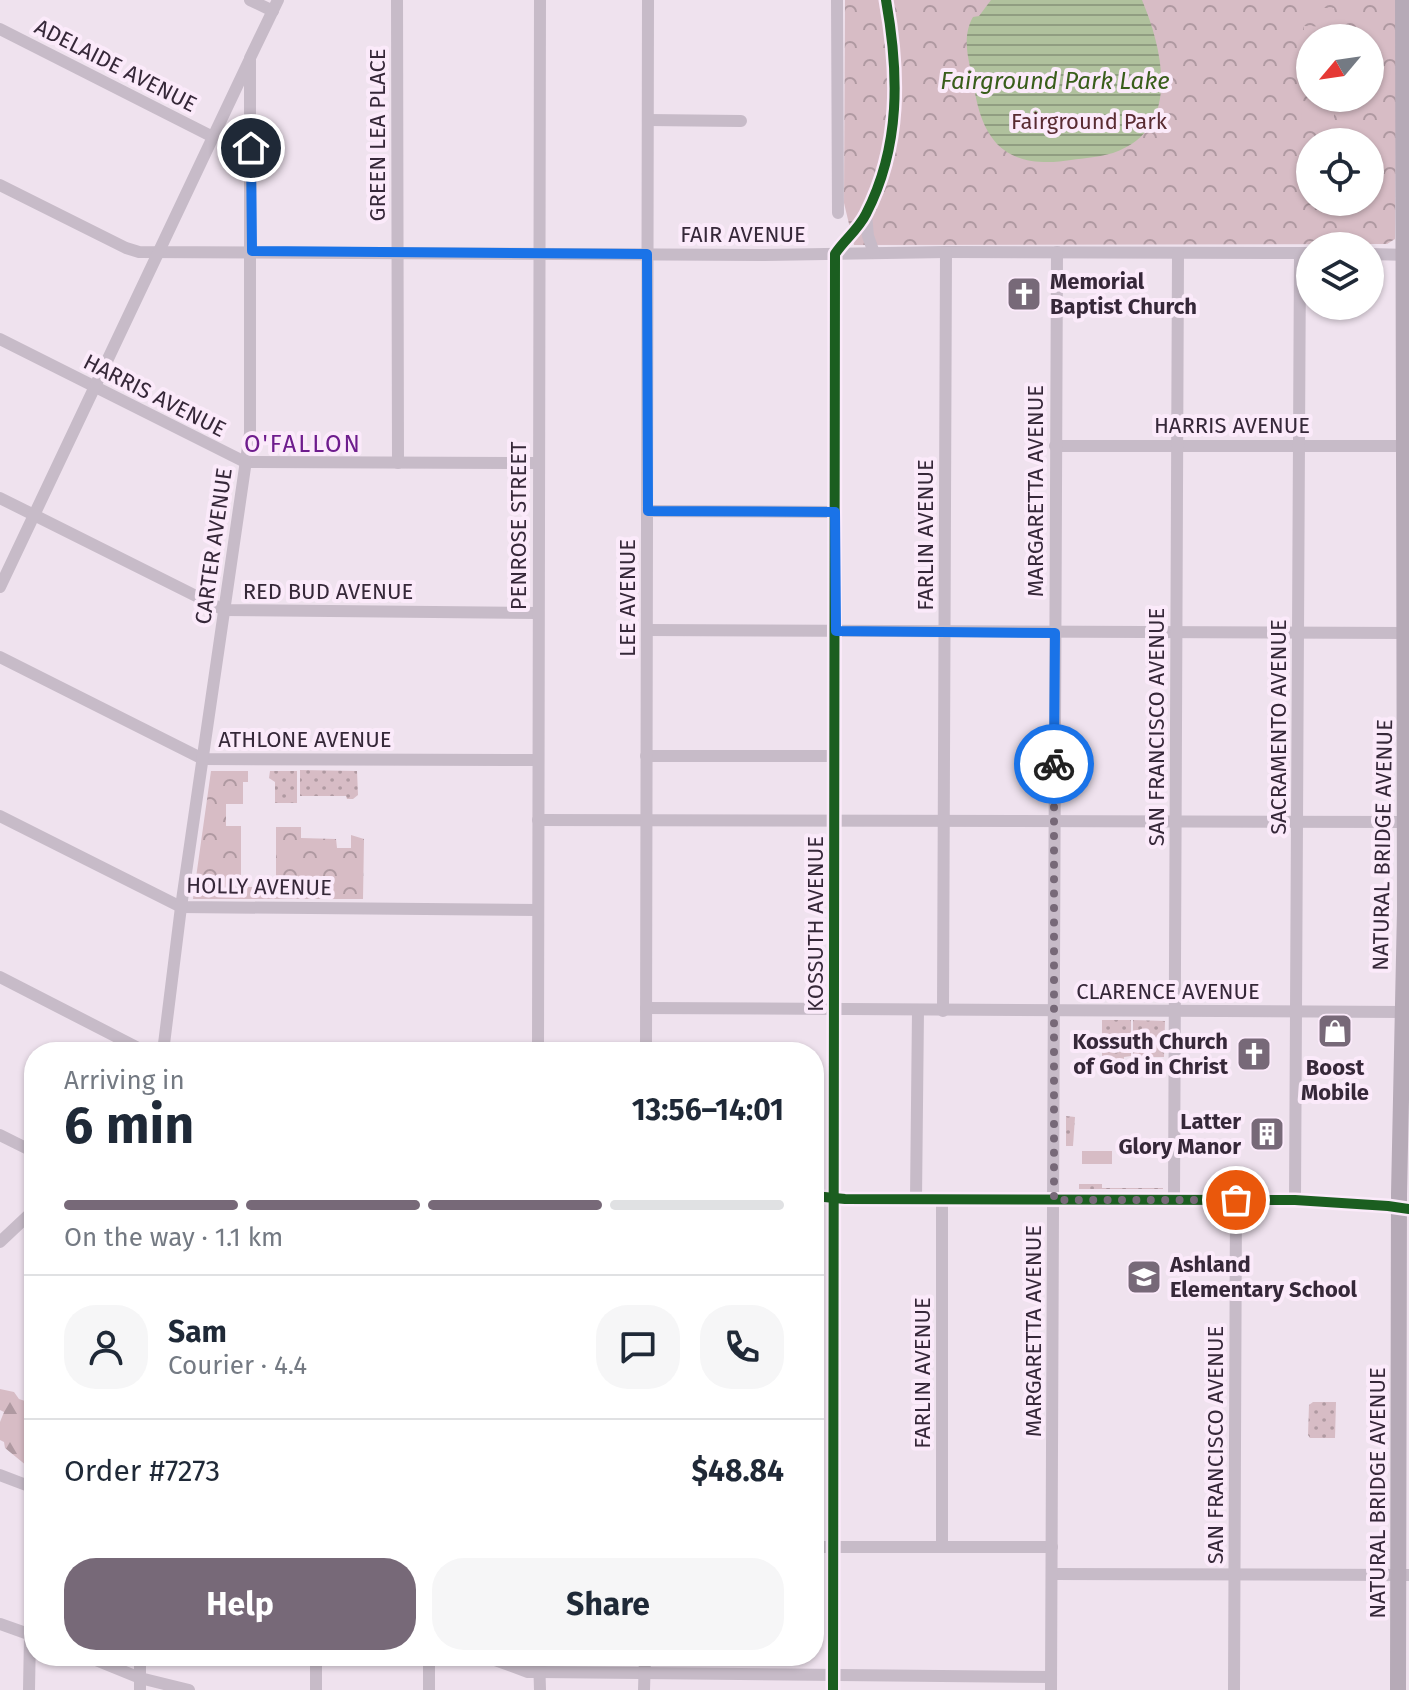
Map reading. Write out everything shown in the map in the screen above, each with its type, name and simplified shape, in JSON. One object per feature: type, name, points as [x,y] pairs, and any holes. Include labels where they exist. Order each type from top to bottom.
[{"type":"main road","name":"NATURAL BRIDGE AVENUE","points":[[1398,1690],[1404,1575],[1400,1472],[1405,1208],[1401,1100],[1407,446],[1403,0]]},
{"type":"main road","points":[[1403,151],[1409,177]]},
{"type":"main road","points":[[1401,1100],[1409,1145]]},
{"type":"main road","points":[[1405,1208],[1409,1235]]},
{"type":"main road","points":[[1400,1472],[1406,1490],[1409,1559]]},
{"type":"street","points":[[250,0],[276,6]]},
{"type":"street","name":"GREEN LEA PLACE","points":[[397,0],[398,463]]},
{"type":"street","name":"PENROSE STREET","points":[[538,1042],[540,0]]},
{"type":"street","name":"LEE AVENUE","points":[[646,1042],[648,0]]},
{"type":"street","points":[[837,0],[838,213]]},
{"type":"street","points":[[835,254],[866,215],[885,164],[892,131],[896,97],[895,63],[886,0]]},
{"type":"street","name":"CARTER AVENUE","points":[[164,1042],[251,420],[250,58],[276,6]]},
{"type":"street","name":"ADELAIDE AVENUE","points":[[0,29],[213,137]]},
{"type":"street","points":[[0,587],[250,58]]},
{"type":"street","points":[[648,120],[741,121]]},
{"type":"street","name":"FAIR AVENUE","points":[[0,185],[139,252],[1296,253]]},
{"type":"street","points":[[866,215],[874,253]]},
{"type":"street","name":"FARLIN AVENUE","points":[[943,1011],[946,252]]},
{"type":"street","name":"MARGARETTA AVENUE","points":[[1051,1684],[1057,252]]},
{"type":"street","name":"KOSSUTH AVENUE","points":[[833,1690],[835,254]]},
{"type":"street","name":"SAN FRANCISCO AVENUE","points":[[1174,1200],[1178,254]]},
{"type":"street","points":[[1384,256],[1407,259]]},
{"type":"street","name":"SACRAMENTO AVENUE","points":[[1295,1200],[1297,633],[1303,320]]},
{"type":"street","name":"HARRIS AVENUE","points":[[0,339],[245,462],[539,463]]},
{"type":"street","name":"HARRIS AVENUE","points":[[1055,446],[1407,446]]},
{"type":"street","name":"RED BUD AVENUE","points":[[0,498],[224,610],[537,613]]},
{"type":"street","points":[[648,511],[835,512]]},
{"type":"street","points":[[647,630],[1406,633]]},
{"type":"street","name":"ATHLONE AVENUE","points":[[0,657],[203,759],[538,760]]},
{"type":"street","points":[[646,756],[835,756]]},
{"type":"street","name":"HOLLY AVENUE","points":[[0,816],[181,907],[537,910]]},
{"type":"street","points":[[538,820],[1405,822]]},
{"type":"street","points":[[0,977],[127,1042]]},
{"type":"street","name":"CLARENCE AVENUE","points":[[646,1008],[1402,1012]]},
{"type":"street","points":[[916,1199],[918,1010]]},
{"type":"street","points":[[0,1135],[24,1147]]},
{"type":"street","points":[[824,1197],[1295,1200],[1405,1208]]},
{"type":"street","name":"FARLIN AVENUE","points":[[942,1199],[942,1546]]},
{"type":"street","name":"SAN FRANCISCO AVENUE","points":[[1234,1690],[1236,1200]]},
{"type":"street","points":[[0,1242],[24,1219]]},
{"type":"street","points":[[0,1475],[24,1484]]},
{"type":"street","points":[[824,1547],[1052,1547]]},
{"type":"street","points":[[1052,1574],[1404,1575]]},
{"type":"street","points":[[0,1624],[24,1632]]},
{"type":"street","points":[[29,1690],[30,1666]]},
{"type":"street","points":[[105,1666],[140,1684],[189,1690]]},
{"type":"street","points":[[316,1666],[316,1690]]},
{"type":"street","points":[[429,1666],[429,1690]]},
{"type":"street","points":[[512,1666],[528,1672],[833,1675],[1051,1684]]},
{"type":"street","points":[[539,1666],[540,1690]]},
{"type":"street","points":[[644,1690],[645,1666]]},
{"type":"green space","name":"Fairground Park","points":[[845,0],[1397,0],[1395,239],[1387,244],[1384,244],[1384,232],[1296,232],[1296,244],[854,245],[844,203]]},
{"type":"green space","points":[[1304,8],[1334,8],[1334,23],[1304,22]]},
{"type":"green space","points":[[1301,112],[1334,112],[1334,121],[1301,120]]},
{"type":"green space","points":[[300,770],[357,771],[358,795],[353,799],[346,796],[300,796]]},
{"type":"green space","points":[[211,771],[248,771],[248,782],[243,782],[243,804],[226,804],[226,826],[241,826],[241,887],[276,887],[276,827],[301,827],[301,838],[336,839],[337,848],[351,848],[351,835],[364,839],[363,899],[193,899]]},
{"type":"green space","points":[[270,771],[297,771],[297,803],[275,803],[275,782],[269,778]]},
{"type":"green space","points":[[1102,1020],[1131,1020],[1131,1056],[1124,1057],[1123,1063],[1107,1063],[1106,1072],[1102,1071]]},
{"type":"green space","points":[[1133,1020],[1165,1021],[1164,1057],[1133,1057]]},
{"type":"green space","points":[[1066,1116],[1075,1117],[1073,1146],[1066,1146]]},
{"type":"green space","points":[[1082,1151],[1112,1151],[1112,1164],[1082,1164]]},
{"type":"green space","points":[[1079,1184],[1102,1184],[1102,1188],[1163,1188],[1079,1189]]},
{"type":"green space","points":[[0,1389],[14,1392],[24,1401],[24,1464],[0,1440],[0,1422],[4,1412],[0,1410]]},
{"type":"green space","points":[[1313,1402],[1336,1402],[1335,1438],[1310,1438],[1308,1435],[1309,1405]]},
{"type":"water","name":"Fairground Park Lake","points":[[991,0],[1142,0],[1160,64],[1158,108],[1150,126],[1135,142],[1113,153],[1098,156],[1042,162],[1022,159],[1005,151],[991,137],[983,120],[967,46],[973,17],[979,16]]},
{"type":"cycle path","points":[[833,1690],[835,254],[866,214],[886,162],[895,82],[886,0]]},
{"type":"cycle path","points":[[824,1197],[1295,1200],[1409,1209]]},
{"type":"way so far","points":[[1054,764],[1054,1200],[1236,1200]]},
{"type":"place","name":"Memorial Baptist Church","points":[[1024,294]]},
{"type":"place","name":"Boost Mobile","points":[[1335,1031]]},
{"type":"place","name":"Kossuth Church of God in Christ","points":[[1254,1054]]},
{"type":"place","name":"Latter Glory Manor","points":[[1267,1134]]},
{"type":"place","name":"Ashland Elementary School","points":[[1144,1277]]},
{"type":"district","name":"O'FALLON","points":[[303,444]]},
{"type":"route","points":[[251,148],[252,251],[647,254],[648,511],[835,512],[836,631],[1055,633],[1054,764]]}]
